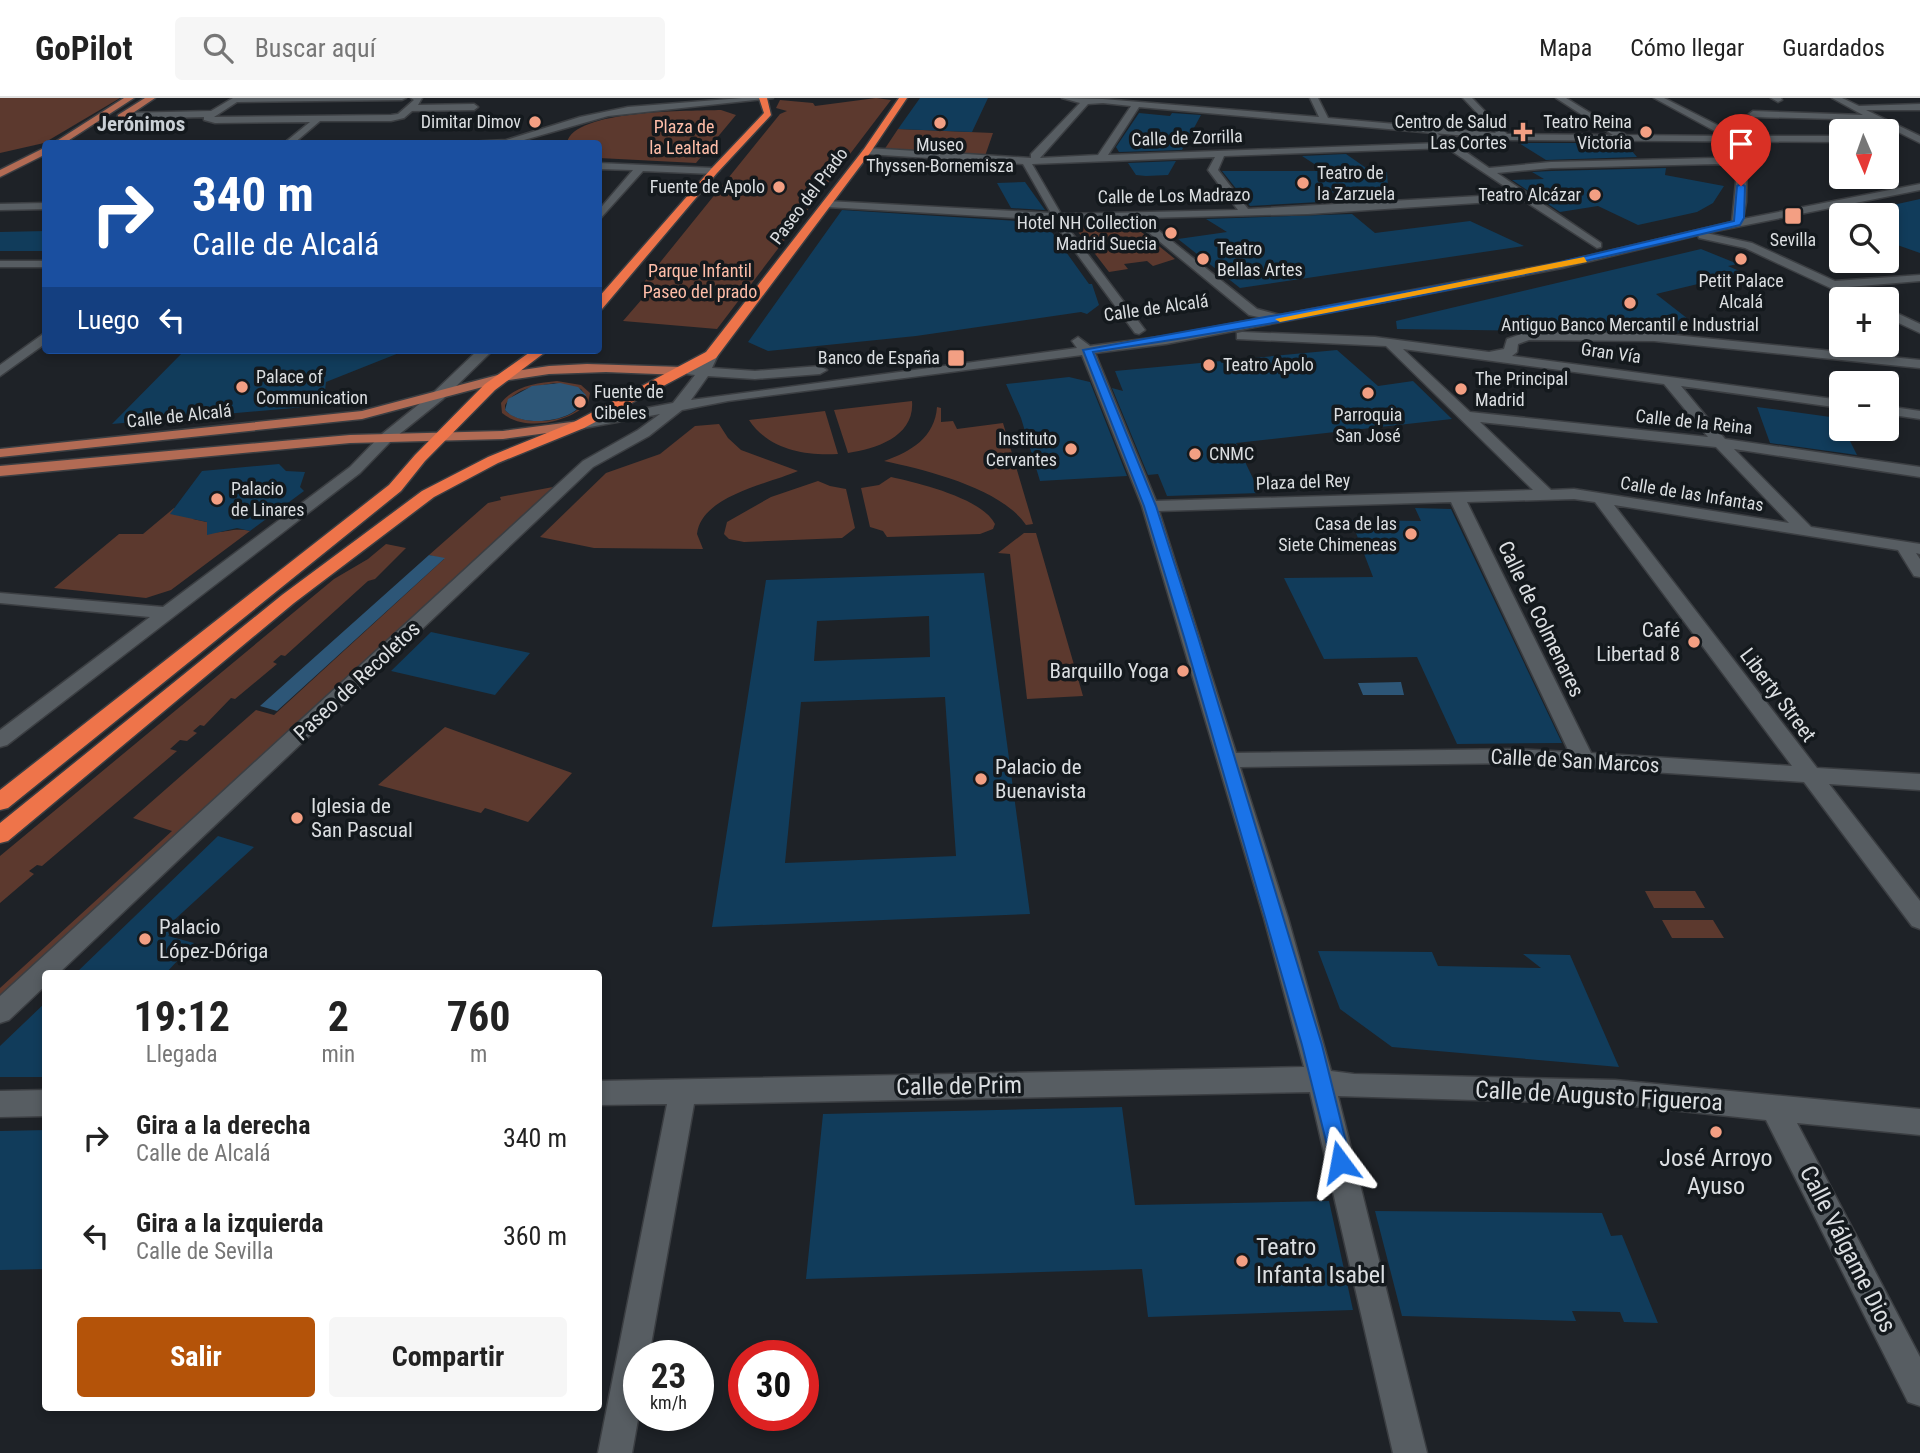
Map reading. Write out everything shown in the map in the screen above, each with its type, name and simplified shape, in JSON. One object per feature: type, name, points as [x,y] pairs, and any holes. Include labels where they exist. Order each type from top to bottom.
[{"type":"highway","points":[[602,301],[714,171],[768,113],[763,98]]},
{"type":"highway","name":"Paseo del Prado","points":[[579,425],[711,355],[867,152],[903,98]]},
{"type":"highway","points":[[0,802],[395,488],[499,379],[535,354]]},
{"type":"highway","points":[[0,835],[288,599],[428,494],[493,460],[579,425]]},
{"type":"main road","points":[[63,140],[131,98]]},
{"type":"main road","points":[[113,122],[151,98]]},
{"type":"main road","points":[[0,174],[42,152]]},
{"type":"main road","points":[[0,186],[42,164]]},
{"type":"main road","name":"Calle de Alcalá","points":[[0,453],[362,415],[388,411],[499,379],[530,373],[575,369],[682,371]]},
{"type":"main road","points":[[350,439],[345,435],[347,424],[362,415]]},
{"type":"main road","name":"Calle de Alcalá","points":[[1,472],[350,439],[535,432],[579,425]]},
{"type":"street","points":[[402,98],[236,99],[208,120],[391,118],[401,116],[419,100],[415,98]]},
{"type":"street","points":[[465,117],[482,98]]},
{"type":"street","points":[[515,140],[544,134],[586,117],[624,110],[769,98]]},
{"type":"street","points":[[1066,98],[1504,136],[1623,137],[1738,130],[1829,138]]},
{"type":"street","points":[[1210,98],[1214,103],[1211,111]]},
{"type":"street","points":[[1314,98],[1325,121]]},
{"type":"street","points":[[1467,98],[1504,136]]},
{"type":"street","points":[[1560,98],[1623,137]]},
{"type":"street","points":[[1658,98],[1738,130],[1746,148],[1742,151],[1740,218],[1737,223]]},
{"type":"street","points":[[1836,98],[1920,140]]},
{"type":"street","points":[[1738,130],[1753,114],[1779,99]]},
{"type":"street","points":[[1088,100],[1032,161],[1057,220],[1139,330]]},
{"type":"street","points":[[1102,157],[1137,104]]},
{"type":"street","points":[[410,108],[474,107]]},
{"type":"street","points":[[1855,107],[1920,107]]},
{"type":"street","points":[[123,116],[213,114]]},
{"type":"street","points":[[1753,114],[1878,118]]},
{"type":"street","points":[[292,140],[317,120]]},
{"type":"street","points":[[551,140],[562,126]]},
{"type":"street","points":[[1441,131],[1433,133],[1522,197],[1594,244]]},
{"type":"street","points":[[442,140],[449,135]]},
{"type":"street","name":"Calle de Zorrilla","points":[[867,152],[1032,161],[1447,145],[1453,138],[1504,136]]},
{"type":"street","points":[[1899,139],[1920,140]]},
{"type":"street","points":[[1221,153],[1213,170],[1244,212]]},
{"type":"street","points":[[1486,172],[1551,165],[1726,161],[1740,170]]},
{"type":"street","points":[[602,166],[714,171]]},
{"type":"street","points":[[602,213],[640,168]]},
{"type":"street","name":"Calle de Alcalá","points":[[863,365],[1082,344],[1166,340],[1562,265],[1737,223],[1920,187]]},
{"type":"street","points":[[602,195],[618,194]]},
{"type":"street","name":"Calle de Los Madrazo","points":[[827,204],[1058,217],[1244,212],[1522,197]]},
{"type":"street","points":[[0,207],[42,206]]},
{"type":"street","points":[[1133,215],[1253,312]]},
{"type":"street","points":[[1678,238],[1713,237],[1748,245],[1839,287]]},
{"type":"street","name":"Calle de Alcalá","points":[[579,425],[728,397],[1082,344],[1139,330],[1570,254],[1594,244],[1629,248]]},
{"type":"street","points":[[0,264],[42,264]]},
{"type":"street","points":[[1835,285],[1920,278]]},
{"type":"street","points":[[1342,307],[1335,311],[1336,323],[1352,335]]},
{"type":"street","name":"Gran Vía","points":[[1253,312],[1382,342]]},
{"type":"street","points":[[1899,318],[1918,327]]},
{"type":"street","name":"Gran Vía","points":[[1166,340],[1277,335],[1382,342],[1829,402]]},
{"type":"street","points":[[1488,356],[1506,355],[1510,352],[1512,342],[1527,336],[1654,337],[1920,364]]},
{"type":"street","points":[[0,372],[42,339]]},
{"type":"street","points":[[1382,342],[1547,495]]},
{"type":"street","points":[[1082,344],[1150,506],[1228,760],[1312,1045],[1410,1453]]},
{"type":"street","points":[[0,350],[27,351]]},
{"type":"street","points":[[0,740],[355,470],[387,437],[438,396],[482,354]]},
{"type":"street","name":"Paseo de Recoletos","points":[[45,970],[588,464],[644,433],[679,406],[705,372],[711,355]]},
{"type":"street","points":[[682,371],[772,374],[832,369]]},
{"type":"street","points":[[1668,380],[1722,445],[1807,532]]},
{"type":"street","points":[[1899,412],[1920,415]]},
{"type":"street","name":"Calle de la Reina","points":[[1464,416],[1722,445],[1920,472]]},
{"type":"street","name":"Calle de las Infantas","points":[[1457,498],[1574,494],[1911,548]]},
{"type":"street","name":"Plaza del Rey","points":[[1150,506],[1457,498]]},
{"type":"street","name":"Calle de Colmenares","points":[[1457,498],[1584,761]]},
{"type":"street","name":"Liberty Street","points":[[1600,498],[1920,919]]},
{"type":"street","points":[[1911,548],[1920,572]]},
{"type":"street","points":[[0,598],[167,613]]},
{"type":"street","name":"Calle de San Marcos","points":[[1228,760],[1517,756],[1920,782]]},
{"type":"street","name":"Paseo de Recoletos","points":[[0,1012],[42,973]]},
{"type":"street","name":"Calle de Prim","points":[[602,1093],[1288,1079],[1320,1082]]},
{"type":"street","name":"Calle de Augusto Figueroa","points":[[1320,1082],[1354,1086],[1615,1092],[1920,1122]]},
{"type":"street","points":[[615,1453],[683,1091]]},
{"type":"street","points":[[0,1104],[42,1103]]},
{"type":"street","name":"Calle Válgame Dios","points":[[1775,1109],[1920,1390]]},
{"type":"green space","points":[[0,98],[120,98],[49,140],[42,140],[42,143],[0,153]]},
{"type":"green space","name":"Parque Infantil Paseo del prado","points":[[876,98],[891,100],[717,329],[623,321],[649,291],[643,286],[645,281],[780,114],[787,111],[776,108],[780,100],[813,103],[815,106]]},
{"type":"green space","name":"Plaza de la Lealtad","points":[[721,110],[736,115],[696,163],[602,158],[602,140],[569,140],[574,132],[590,124],[611,118],[662,112]]},
{"type":"green space","points":[[898,129],[993,133],[985,156],[884,150]]},
{"type":"green space","points":[[1124,218],[1175,259],[1153,266],[1147,261],[1124,264],[1128,269],[1109,272],[1069,220]]},
{"type":"green space","points":[[557,381],[581,385],[590,393],[588,403],[570,416],[546,423],[522,422],[502,413],[501,403],[512,393],[526,386]],"holes":[[[554,383],[581,389],[586,396],[582,405],[563,417],[524,420],[505,410],[510,399],[527,389]]]},
{"type":"green space","points":[[912,401],[911,413],[901,432],[882,444],[848,453],[834,410]]},
{"type":"green space","points":[[937,407],[941,408],[941,422],[953,421],[957,429],[1003,423],[1033,524],[1026,525],[999,501],[961,482],[884,461],[920,442],[932,427]]},
{"type":"green space","points":[[825,411],[838,454],[813,454],[789,449],[767,438],[749,420]]},
{"type":"green space","points":[[719,424],[728,438],[741,450],[798,471],[738,493],[710,510],[701,521],[697,534],[703,549],[594,548],[540,537],[606,473],[660,454],[695,426]]},
{"type":"green space","points":[[891,477],[964,499],[988,515],[995,524],[993,529],[980,534],[887,537],[883,531],[870,527],[861,488],[879,485]]},
{"type":"green space","points":[[818,481],[846,489],[855,528],[842,538],[744,542],[729,539],[724,534],[727,522],[771,497]]},
{"type":"green space","points":[[553,487],[0,996],[0,988],[172,831],[133,818],[256,710],[274,715],[444,559],[429,555],[488,503],[501,500],[500,497]]},
{"type":"green space","points":[[194,507],[193,519],[211,523],[208,531],[250,531],[171,590],[146,598],[54,588],[119,534],[143,534],[174,508]]},
{"type":"green space","points":[[1024,533],[1036,533],[1083,696],[1027,699],[1010,554],[998,553]]},
{"type":"green space","points":[[386,544],[406,548],[375,579],[368,581],[285,656],[281,655],[273,662],[277,664],[235,699],[231,698],[204,726],[200,725],[193,731],[197,733],[187,741],[180,740],[170,749],[177,751],[42,866],[37,865],[29,871],[34,874],[0,903],[0,856],[334,579],[368,559]]},
{"type":"green space","points":[[445,727],[572,773],[528,822],[485,808],[481,813],[378,785]]},
{"type":"green space","points":[[1645,891],[1695,891],[1705,908],[1654,908]]},
{"type":"green space","points":[[1662,920],[1713,920],[1724,938],[1672,938]]},
{"type":"water","points":[[560,383],[578,387],[586,395],[582,404],[573,412],[550,420],[536,421],[524,420],[505,410],[508,399],[532,386]]},
{"type":"water","points":[[429,555],[445,558],[277,711],[260,706]]},
{"type":"water","points":[[1401,682],[1404,695],[1363,695],[1358,683]]},
{"type":"building","points":[[920,98],[988,98],[972,132],[898,129]]},
{"type":"building","points":[[1139,113],[1201,115],[1182,150],[1119,152],[1116,147]]},
{"type":"building","points":[[1519,143],[1625,143],[1637,157],[1546,160]]},
{"type":"building","points":[[1346,154],[1372,172],[1387,172],[1388,187],[1327,193],[1338,201],[1250,206],[1222,171],[1325,171],[1302,156]]},
{"type":"building","points":[[1176,161],[1168,175],[1146,176],[1136,175],[1128,163]]},
{"type":"building","points":[[1666,168],[1665,175],[1724,186],[1713,203],[1697,212],[1638,225],[1598,206],[1560,212],[1512,180],[1544,179],[1532,172]]},
{"type":"building","points":[[1025,182],[1045,210],[1011,208],[997,183]]},
{"type":"building","points":[[1920,199],[1920,253],[1899,246],[1899,204]]},
{"type":"building","name":"Banco de España","points":[[842,210],[1051,223],[1046,224],[1089,284],[1092,284],[1099,305],[1087,314],[1081,312],[916,336],[768,351],[748,342]]},
{"type":"building","points":[[1352,214],[1375,233],[1470,221],[1524,246],[1240,288],[1178,239],[1227,232],[1206,219]]},
{"type":"building","points":[[42,231],[42,251],[0,251],[0,232]]},
{"type":"building","points":[[1701,249],[1738,264],[1728,266],[1744,273],[1656,294],[1697,326],[1676,333],[1397,329],[1396,321]]},
{"type":"building","points":[[1337,350],[1378,386],[1413,381],[1452,419],[1236,443],[1260,493],[1167,496],[1158,474],[1148,475],[1112,388],[1123,391],[1115,371]]},
{"type":"building","name":"Palace of Communication","points":[[181,354],[396,354],[326,382],[325,391],[305,407],[112,424]]},
{"type":"building","name":"Instituto Cervantes","points":[[1069,377],[1090,382],[1127,476],[1040,481],[1021,418],[1006,384]]},
{"type":"building","points":[[1757,407],[1829,417],[1829,441],[1850,441],[1857,455],[1770,443]]},
{"type":"building","name":"Palacio de Linares","points":[[279,464],[286,471],[305,472],[300,487],[304,491],[250,531],[237,528],[207,535],[207,522],[170,514],[202,471]]},
{"type":"building","points":[[1415,508],[1451,509],[1562,743],[1457,744],[1417,657],[1324,659],[1284,578],[1373,577],[1351,520],[1421,521]]},
{"type":"building","name":"Palacio de Buenavista","points":[[984,573],[1030,914],[712,927],[766,580]],"holes":[[[929,616],[930,657],[814,661],[817,621]],[[945,697],[956,856],[785,863],[801,702]]]},
{"type":"building","points":[[431,632],[530,653],[495,695],[391,671]]},
{"type":"building","points":[[218,836],[254,847],[172,922],[179,924],[168,936],[194,943],[169,970],[79,970]]},
{"type":"building","points":[[1318,951],[1432,952],[1438,966],[1541,968],[1523,954],[1570,955],[1619,1067],[1392,1047],[1340,1009]]},
{"type":"building","points":[[42,1006],[42,1077],[0,1077],[0,1046]]},
{"type":"building","points":[[1122,1107],[1135,1205],[1329,1201],[1353,1310],[1148,1317],[1142,1269],[806,1279],[823,1114]]},
{"type":"building","points":[[42,1130],[42,1269],[0,1270],[0,1131]]},
{"type":"building","points":[[1375,1211],[1602,1213],[1611,1236],[1622,1235],[1658,1323],[1624,1322],[1620,1312],[1572,1311],[1576,1321],[1402,1316]]},
{"type":"slow traffic","points":[[1280,319],[1584,260]]},
{"type":"place","name":"Dimitar Dimov","points":[[535,122]]},
{"type":"place","name":"Museo Thyssen-Bornemisza","points":[[940,123]]},
{"type":"place","name":"Centro de Salud Las Cortes","points":[[1523,132]]},
{"type":"place","name":"Teatro Reina Victoria","points":[[1646,132]]},
{"type":"place","name":"Teatro de la Zarzuela","points":[[1303,183]]},
{"type":"place","name":"Fuente de Apolo","points":[[779,187]]},
{"type":"place","name":"Teatro Alcázar","points":[[1595,195]]},
{"type":"place","name":"Sevilla","points":[[1793,216]]},
{"type":"place","name":"Hotel NH Collection Madrid Suecia","points":[[1171,233]]},
{"type":"place","name":"Teatro Bellas Artes","points":[[1203,259]]},
{"type":"place","name":"Petit Palace Alcalá","points":[[1741,259]]},
{"type":"place","name":"Antiguo Banco Mercantil e Industrial","points":[[1630,303]]},
{"type":"place","name":"Banco de España","points":[[956,358]]},
{"type":"place","name":"Teatro Apolo","points":[[1209,365]]},
{"type":"place","name":"Palace of Communication","points":[[242,387]]},
{"type":"place","name":"The Principal Madrid","points":[[1461,389]]},
{"type":"place","name":"Parroquia San José","points":[[1368,393]]},
{"type":"place","name":"Fuente de Cibeles","points":[[580,402]]},
{"type":"place","name":"Instituto Cervantes","points":[[1071,449]]},
{"type":"place","name":"CNMC","points":[[1195,454]]},
{"type":"place","name":"Palacio de Linares","points":[[217,499]]},
{"type":"place","name":"Casa de las Siete Chimeneas","points":[[1411,534]]},
{"type":"place","name":"Café Libertad 8","points":[[1694,642]]},
{"type":"place","name":"Barquillo Yoga","points":[[1183,671]]},
{"type":"place","name":"Palacio de Buenavista","points":[[981,779]]},
{"type":"place","name":"Iglesia de San Pascual","points":[[297,818]]},
{"type":"place","name":"Palacio López-Dóriga","points":[[145,939]]},
{"type":"place","name":"José Arroyo Ayuso","points":[[1716,1132]]},
{"type":"place","name":"Teatro Infanta Isabel","points":[[1242,1261]]},
{"type":"district","name":"Jerónimos","points":[[141,124]]},
{"type":"route","points":[[1340,1162],[1312,1045],[1191,637],[1150,506],[1087,350],[1215,331],[1572,263],[1678,238],[1737,223],[1740,218],[1741,186]]}]
